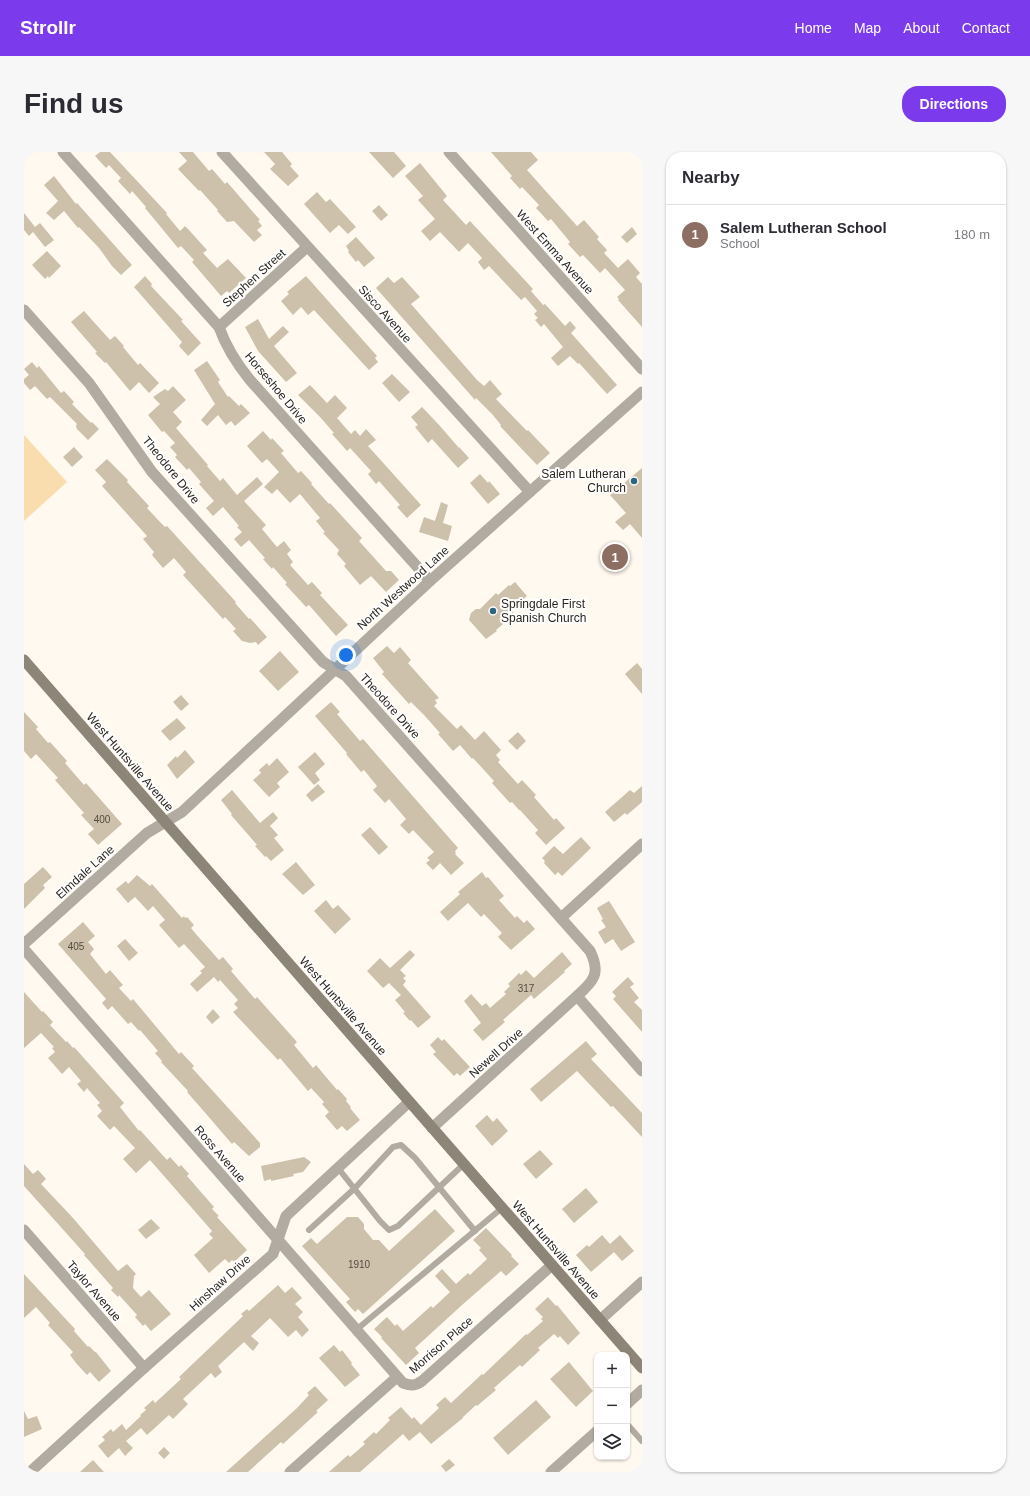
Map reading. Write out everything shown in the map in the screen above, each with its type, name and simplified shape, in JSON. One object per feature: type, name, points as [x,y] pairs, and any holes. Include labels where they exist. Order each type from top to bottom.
[{"type":"main road","name":"West Huntsville Avenue","points":[[24,660],[642,1368]]},
{"type":"street","name":"Horseshoe Drive","points":[[63,152],[219,327],[224,341],[236,363],[250,380],[430,581]]},
{"type":"street","name":"Sisco Avenue","points":[[222,152],[530,492]]},
{"type":"street","name":"West Emma Avenue","points":[[449,152],[642,369]]},
{"type":"street","name":"Stephen Street","points":[[219,327],[307,247]]},
{"type":"street","name":"Theodore Drive","points":[[24,310],[90,383],[152,472],[323,662],[346,676],[590,951],[596,967],[595,977],[578,996]]},
{"type":"street","name":"North Westwood Lane","points":[[165,822],[182,812],[430,581],[642,392]]},
{"type":"street","name":"Elmdale Lane","points":[[24,944],[147,833],[165,822]]},
{"type":"street","points":[[560,918],[642,844]]},
{"type":"street","name":"Ross Avenue","points":[[24,949],[397,1377]]},
{"type":"street","points":[[578,996],[642,1071]]},
{"type":"street","name":"Newell Drive","points":[[432,1128],[578,996]]},
{"type":"street","name":"Hinshaw Drive","points":[[30,1472],[272,1254],[286,1216],[409,1102]]},
{"type":"street","name":"Taylor Avenue","points":[[24,1230],[144,1368]]},
{"type":"street","name":"Morrison Place","points":[[290,1472],[397,1377],[403,1383],[410,1386],[416,1385],[552,1265]]},
{"type":"street","points":[[600,1320],[642,1282]]},
{"type":"street","points":[[630,1401],[642,1390]]},
{"type":"street","points":[[551,1472],[594,1434]]},
{"type":"lane","points":[[309,1230],[355,1188],[393,1147],[401,1145],[415,1158],[475,1231]]},
{"type":"lane","points":[[338,1168],[380,1221],[389,1230],[398,1226],[464,1164]]},
{"type":"lane","points":[[356,1330],[502,1208]]},
{"type":"lane","points":[[630,1427],[642,1440]]},
{"type":"shaded area","points":[[24,435],[67,482],[24,521]]},
{"type":"building","points":[[100,152],[110,152],[167,213],[166,214],[180,231],[185,226],[207,250],[203,253],[217,268],[228,259],[246,278],[229,293],[227,291],[221,296],[192,262],[194,260],[181,246],[178,248],[132,191],[130,194],[118,181],[121,178],[109,165],[106,168],[95,156]]},
{"type":"building","points":[[179,152],[193,152],[209,171],[212,169],[225,184],[227,182],[260,220],[258,221],[262,226],[257,230],[262,235],[254,242],[234,221],[227,222],[200,190],[199,191],[178,169],[187,161]]},
{"type":"building","points":[[264,152],[282,152],[292,164],[290,166],[299,176],[288,186],[270,169],[275,164]]},
{"type":"building","points":[[369,152],[394,152],[406,166],[393,178]]},
{"type":"building","points":[[491,152],[531,152],[538,160],[527,170],[577,226],[584,220],[599,237],[597,239],[607,250],[604,253],[618,268],[628,259],[640,273],[636,277],[642,284],[642,327],[618,300],[619,299],[617,297],[625,290],[605,268],[600,273],[583,255],[580,257],[568,244],[570,242],[551,219],[548,221],[536,208],[539,205],[522,187],[520,189],[510,178],[512,176]]},
{"type":"building","points":[[420,163],[447,196],[443,200],[466,225],[470,221],[533,289],[531,291],[543,305],[545,304],[565,326],[570,321],[576,328],[571,333],[617,385],[607,394],[579,363],[578,364],[570,356],[558,366],[551,358],[563,347],[544,324],[541,327],[535,320],[538,318],[534,314],[537,311],[525,297],[521,300],[489,266],[484,270],[478,262],[482,258],[468,243],[459,252],[440,232],[430,241],[421,231],[435,219],[418,200],[423,196],[405,176]]},
{"type":"building","points":[[54,176],[76,204],[77,203],[132,265],[121,275],[112,266],[99,248],[79,227],[78,228],[64,211],[54,220],[46,213],[58,201],[44,185]]},
{"type":"building","points":[[317,192],[326,202],[330,199],[356,227],[348,234],[339,225],[330,233],[304,204]]},
{"type":"building","points":[[379,205],[388,215],[381,221],[372,211]]},
{"type":"building","points":[[24,213],[35,227],[40,223],[54,240],[45,247],[33,232],[29,236],[24,230]]},
{"type":"building","points":[[632,227],[637,234],[627,243],[621,237]]},
{"type":"building","points":[[356,237],[375,258],[364,267],[358,260],[356,262],[348,252],[349,251],[346,246]]},
{"type":"building","points":[[47,251],[61,266],[49,278],[48,276],[45,279],[32,265]]},
{"type":"building","points":[[145,276],[152,284],[151,286],[183,320],[181,321],[201,343],[188,356],[179,346],[182,342],[134,287]]},
{"type":"building","points":[[306,276],[377,356],[375,358],[378,362],[369,370],[314,310],[308,315],[301,307],[293,315],[281,301],[289,294],[287,292]]},
{"type":"building","points":[[388,277],[394,283],[402,277],[420,297],[411,304],[477,380],[484,386],[490,380],[502,394],[496,399],[550,453],[537,465],[500,426],[501,425],[492,414],[476,398],[475,400],[376,288]]},
{"type":"building","points":[[84,311],[110,340],[115,336],[138,365],[140,363],[159,383],[149,393],[139,382],[130,391],[106,362],[105,363],[95,353],[97,352],[71,322]]},
{"type":"building","points":[[258,319],[269,339],[283,326],[289,332],[274,346],[297,373],[286,382],[258,351],[245,327]]},
{"type":"building","points":[[207,361],[220,380],[218,382],[228,397],[229,396],[239,406],[241,404],[250,413],[235,426],[231,421],[226,425],[218,415],[207,426],[201,420],[215,404],[194,370]]},
{"type":"building","points":[[32,362],[37,368],[39,366],[61,393],[64,391],[74,402],[72,404],[99,429],[88,440],[77,429],[77,424],[50,397],[47,399],[35,386],[30,390],[24,383],[24,379],[29,375],[24,369]]},
{"type":"building","points":[[392,374],[410,392],[399,402],[382,383]]},
{"type":"building","points":[[310,385],[327,403],[335,395],[347,408],[337,418],[351,434],[355,430],[360,436],[366,429],[376,440],[368,446],[421,505],[407,518],[397,507],[400,505],[379,481],[376,484],[368,474],[371,471],[350,448],[347,451],[320,417],[298,395]]},
{"type":"building","points":[[173,386],[186,400],[173,412],[182,422],[176,428],[220,481],[223,478],[237,495],[257,477],[263,484],[244,501],[266,525],[262,529],[277,547],[284,541],[291,550],[287,554],[293,562],[290,565],[308,585],[312,582],[322,593],[320,595],[348,625],[336,636],[309,605],[306,607],[285,584],[287,583],[273,567],[272,569],[263,559],[265,558],[249,540],[241,547],[234,539],[242,532],[237,527],[239,526],[223,507],[213,516],[206,508],[214,501],[199,484],[201,482],[189,468],[187,470],[175,457],[177,455],[170,447],[175,443],[164,431],[162,432],[148,415],[160,404],[153,397],[165,389],[168,391]]},
{"type":"building","points":[[422,407],[469,458],[458,468],[432,439],[428,443],[415,427],[418,425],[411,417]]},
{"type":"building","points":[[263,431],[284,451],[281,453],[298,473],[301,471],[329,504],[330,503],[362,538],[359,541],[386,571],[391,571],[399,580],[386,592],[371,576],[360,585],[344,566],[346,564],[337,554],[339,550],[323,533],[325,532],[316,521],[320,518],[300,494],[290,503],[277,489],[272,494],[264,487],[279,472],[267,459],[262,463],[247,446]]},
{"type":"building","points":[[74,447],[83,457],[72,467],[63,457]]},
{"type":"building","points":[[107,459],[128,480],[127,482],[149,506],[147,508],[165,527],[167,526],[236,602],[235,603],[249,619],[250,618],[267,637],[258,645],[256,642],[250,643],[242,641],[233,631],[236,629],[225,617],[223,619],[183,575],[186,572],[174,558],[163,568],[152,555],[154,552],[143,539],[147,536],[102,486],[106,482],[95,470]]},
{"type":"building","points":[[642,468],[642,538],[630,524],[623,530],[615,522],[626,513],[610,495]]},
{"type":"building","points":[[480,474],[488,483],[489,481],[500,494],[488,504],[470,483]]},
{"type":"building","points":[[441,502],[448,505],[443,523],[452,526],[448,541],[419,532],[424,517],[435,521]]},
{"type":"building","name":"Springdale First Spanish Church","points":[[515,582],[527,596],[511,610],[514,613],[510,618],[496,630],[497,631],[486,639],[469,620],[471,613],[476,609],[480,609],[496,593],[498,595],[509,585],[510,586]]},
{"type":"building","points":[[387,646],[394,653],[400,647],[411,660],[408,663],[439,698],[435,700],[437,703],[434,706],[457,729],[461,725],[475,740],[484,731],[501,750],[496,755],[500,760],[498,762],[518,784],[522,780],[536,795],[534,797],[554,820],[556,818],[565,828],[546,845],[535,833],[538,830],[512,802],[510,803],[492,783],[494,781],[473,758],[472,759],[460,745],[453,751],[424,715],[411,702],[409,704],[382,674],[384,672],[373,658]]},
{"type":"building","points":[[280,651],[299,672],[278,691],[259,671]]},
{"type":"building","points":[[637,663],[642,669],[642,694],[625,674]]},
{"type":"building","points":[[181,695],[189,704],[181,711],[173,702]]},
{"type":"building","points":[[331,702],[340,712],[337,714],[360,741],[363,739],[458,848],[455,851],[455,854],[464,863],[451,875],[440,863],[433,870],[426,863],[430,860],[427,858],[434,852],[413,830],[409,834],[400,825],[406,819],[389,799],[385,803],[373,790],[377,786],[364,770],[361,772],[346,754],[347,753],[315,716]]},
{"type":"building","points":[[24,712],[38,727],[36,729],[48,743],[50,742],[67,761],[65,763],[84,785],[86,783],[122,824],[98,845],[88,834],[94,829],[81,815],[84,813],[55,780],[58,778],[36,754],[31,759],[24,751]]},
{"type":"building","points":[[177,718],[186,728],[170,741],[161,731]]},
{"type":"building","points":[[518,732],[526,741],[517,750],[508,741]]},
{"type":"building","points":[[185,750],[195,762],[177,779],[167,765]]},
{"type":"building","points":[[315,752],[325,764],[315,773],[320,780],[314,785],[298,767]]},
{"type":"building","points":[[277,758],[289,772],[277,783],[280,787],[269,797],[253,780],[261,773],[259,770],[267,763],[269,766]]},
{"type":"building","points":[[318,784],[325,792],[312,802],[306,795]]},
{"type":"building","points":[[642,786],[642,802],[627,815],[625,813],[614,822],[605,812],[630,790],[634,793]]},
{"type":"building","points":[[232,790],[260,823],[273,812],[278,818],[270,826],[278,835],[274,838],[284,850],[271,861],[255,846],[257,845],[231,815],[232,814],[221,800]]},
{"type":"building","points":[[370,827],[388,847],[379,855],[361,835]]},
{"type":"building","points":[[581,837],[591,848],[562,876],[558,872],[555,875],[544,863],[545,861],[542,858],[554,846],[563,854]]},
{"type":"building","points":[[296,862],[315,885],[303,895],[282,874]]},
{"type":"building","points":[[43,867],[52,877],[43,885],[45,888],[24,909],[24,884]]},
{"type":"building","points":[[482,872],[504,896],[499,900],[515,918],[517,916],[524,923],[527,920],[535,929],[511,950],[498,937],[502,933],[484,914],[481,917],[468,903],[448,921],[440,912],[460,894],[458,892]]},
{"type":"building","points":[[137,875],[150,886],[152,884],[182,918],[184,916],[185,918],[187,917],[194,925],[191,928],[195,933],[219,960],[223,957],[233,969],[231,971],[255,999],[257,997],[297,1042],[294,1045],[313,1068],[316,1065],[337,1090],[338,1089],[347,1099],[346,1101],[351,1107],[350,1108],[360,1120],[347,1131],[342,1126],[337,1130],[325,1116],[329,1112],[322,1104],[324,1102],[311,1088],[308,1091],[280,1058],[278,1060],[233,1012],[238,1008],[234,1004],[238,1000],[220,980],[218,982],[214,977],[197,992],[190,984],[202,973],[200,971],[205,967],[184,944],[179,948],[159,925],[165,920],[153,906],[148,911],[135,897],[128,903],[116,889],[126,881],[128,884]]},
{"type":"building","points":[[326,900],[333,909],[338,905],[351,919],[335,934],[314,911]]},
{"type":"building","points":[[609,901],[635,942],[621,951],[613,939],[605,944],[598,932],[606,927],[601,920],[603,919],[597,908]]},
{"type":"building","points":[[83,922],[95,936],[88,942],[94,949],[90,954],[106,974],[110,970],[123,985],[119,988],[131,1001],[133,999],[179,1054],[181,1052],[194,1066],[192,1068],[260,1143],[260,1147],[249,1156],[234,1142],[232,1144],[187,1092],[188,1091],[161,1062],[162,1061],[155,1053],[158,1051],[140,1030],[139,1031],[131,1022],[128,1024],[112,1006],[108,1010],[102,1003],[106,999],[58,944]]},
{"type":"building","points":[[125,939],[138,953],[129,961],[117,946]]},
{"type":"building","points":[[410,950],[415,955],[400,970],[406,976],[403,978],[406,981],[403,985],[431,1017],[418,1028],[403,1013],[405,1012],[395,1000],[401,995],[389,983],[383,988],[367,971],[380,958],[390,968]]},
{"type":"building","points":[[562,952],[572,964],[564,971],[565,972],[534,999],[531,995],[503,1020],[505,1022],[483,1041],[473,1030],[481,1023],[464,1001],[471,994],[482,1006],[486,1003],[490,1008],[506,994],[504,992],[510,986],[508,984],[519,973],[521,975],[526,970],[534,978]]},
{"type":"building","points":[[628,977],[634,984],[630,987],[639,998],[634,1002],[642,1010],[642,1032],[613,999],[616,996],[612,992]]},
{"type":"building","points":[[24,992],[53,1022],[50,1025],[66,1042],[67,1041],[73,1048],[74,1047],[124,1103],[120,1107],[139,1131],[140,1130],[167,1160],[170,1157],[179,1167],[181,1165],[189,1174],[187,1176],[214,1207],[212,1209],[219,1216],[217,1217],[247,1250],[234,1262],[232,1260],[229,1263],[225,1259],[209,1273],[194,1255],[213,1238],[209,1234],[212,1231],[150,1160],[136,1173],[123,1159],[135,1148],[114,1126],[110,1130],[97,1116],[102,1111],[97,1105],[100,1103],[87,1088],[84,1092],[77,1084],[81,1081],[69,1067],[62,1074],[48,1058],[55,1052],[52,1048],[54,1047],[41,1033],[24,1048]]},
{"type":"building","points":[[213,1009],[220,1017],[212,1024],[206,1017]]},
{"type":"building","points":[[438,1037],[442,1041],[444,1039],[470,1067],[460,1076],[457,1073],[454,1076],[433,1054],[436,1052],[430,1045]]},
{"type":"building","points":[[586,1041],[597,1054],[591,1059],[642,1113],[642,1137],[577,1071],[541,1102],[530,1089]]},
{"type":"building","points":[[487,1115],[493,1122],[497,1118],[508,1131],[492,1146],[475,1126]]},
{"type":"building","points":[[540,1150],[553,1164],[536,1179],[523,1164]]},
{"type":"building","points":[[304,1157],[311,1162],[303,1172],[293,1174],[294,1176],[264,1181],[261,1166]]},
{"type":"building","points":[[24,1164],[33,1174],[38,1170],[46,1179],[41,1184],[73,1218],[118,1271],[127,1264],[136,1274],[134,1276],[133,1288],[141,1297],[149,1290],[171,1314],[151,1331],[145,1324],[143,1326],[135,1317],[137,1315],[119,1295],[118,1297],[111,1290],[113,1288],[84,1255],[85,1254],[24,1186]]},
{"type":"building","points":[[586,1188],[598,1202],[574,1223],[562,1209]]},
{"type":"building","points":[[435,1209],[455,1231],[363,1314],[358,1309],[355,1312],[346,1302],[350,1299],[302,1246],[311,1238],[317,1244],[347,1217],[358,1217],[364,1224],[364,1229],[373,1240],[379,1240],[389,1251]]},
{"type":"building","points":[[151,1219],[160,1228],[146,1239],[138,1230]]},
{"type":"building","points":[[486,1228],[519,1264],[506,1276],[501,1271],[462,1305],[415,1348],[419,1353],[406,1365],[374,1329],[387,1317],[395,1326],[397,1324],[403,1331],[431,1306],[433,1308],[450,1292],[435,1276],[442,1269],[456,1284],[468,1273],[470,1275],[487,1259],[479,1250],[481,1248],[473,1240]]},
{"type":"building","points":[[602,1235],[610,1244],[620,1235],[634,1251],[622,1261],[614,1252],[591,1272],[576,1255],[587,1245],[589,1247]]},
{"type":"building","points":[[24,1274],[75,1329],[74,1331],[88,1347],[89,1346],[96,1352],[111,1371],[99,1382],[90,1372],[87,1375],[76,1363],[70,1355],[73,1352],[48,1325],[50,1323],[36,1307],[24,1318]]},
{"type":"building","points":[[278,1285],[285,1293],[292,1287],[302,1298],[295,1304],[303,1312],[298,1317],[309,1330],[302,1337],[296,1330],[288,1337],[270,1318],[251,1336],[259,1343],[253,1351],[244,1342],[218,1366],[222,1372],[215,1378],[211,1373],[183,1399],[188,1404],[173,1419],[169,1415],[147,1435],[141,1428],[126,1441],[133,1448],[125,1456],[119,1448],[108,1458],[98,1446],[105,1440],[102,1437],[111,1429],[113,1432],[122,1424],[126,1430],[146,1410],[144,1408],[153,1400],[155,1403],[181,1379],[179,1377],[243,1316],[241,1314],[247,1309],[249,1311]]},
{"type":"building","points":[[548,1297],[556,1306],[557,1305],[580,1333],[568,1345],[560,1336],[558,1338],[554,1334],[538,1348],[540,1350],[522,1367],[520,1365],[494,1388],[496,1390],[477,1406],[476,1405],[463,1418],[431,1444],[420,1432],[409,1441],[403,1434],[360,1472],[329,1472],[348,1455],[350,1457],[365,1444],[363,1442],[374,1432],[376,1434],[390,1420],[388,1418],[401,1407],[412,1419],[414,1417],[421,1425],[439,1408],[436,1405],[445,1397],[451,1403],[526,1334],[527,1335],[543,1321],[541,1319],[543,1317],[535,1309]]},
{"type":"building","points":[[334,1345],[340,1352],[342,1350],[360,1375],[345,1387],[319,1358]]},
{"type":"building","points":[[569,1362],[593,1391],[576,1407],[550,1379]]},
{"type":"building","points":[[315,1386],[328,1400],[316,1411],[318,1412],[283,1444],[281,1442],[248,1472],[226,1472],[297,1408],[309,1395],[307,1393]]},
{"type":"building","points":[[536,1400],[551,1417],[508,1455],[493,1438]]},
{"type":"building","points":[[24,1411],[28,1419],[37,1416],[42,1429],[24,1437]]},
{"type":"building","points":[[164,1447],[170,1453],[164,1459],[158,1453]]},
{"type":"building","points":[[449,1459],[455,1465],[446,1472],[441,1466]]},
{"type":"building","points":[[93,1460],[104,1472],[80,1472]]},
{"type":"place","name":"Salem Lutheran Church","points":[[634,481]]},
{"type":"place","name":"Salem Lutheran School","points":[[615,557]]},
{"type":"place","name":"Springdale First Spanish Church","points":[[493,611]]}]
